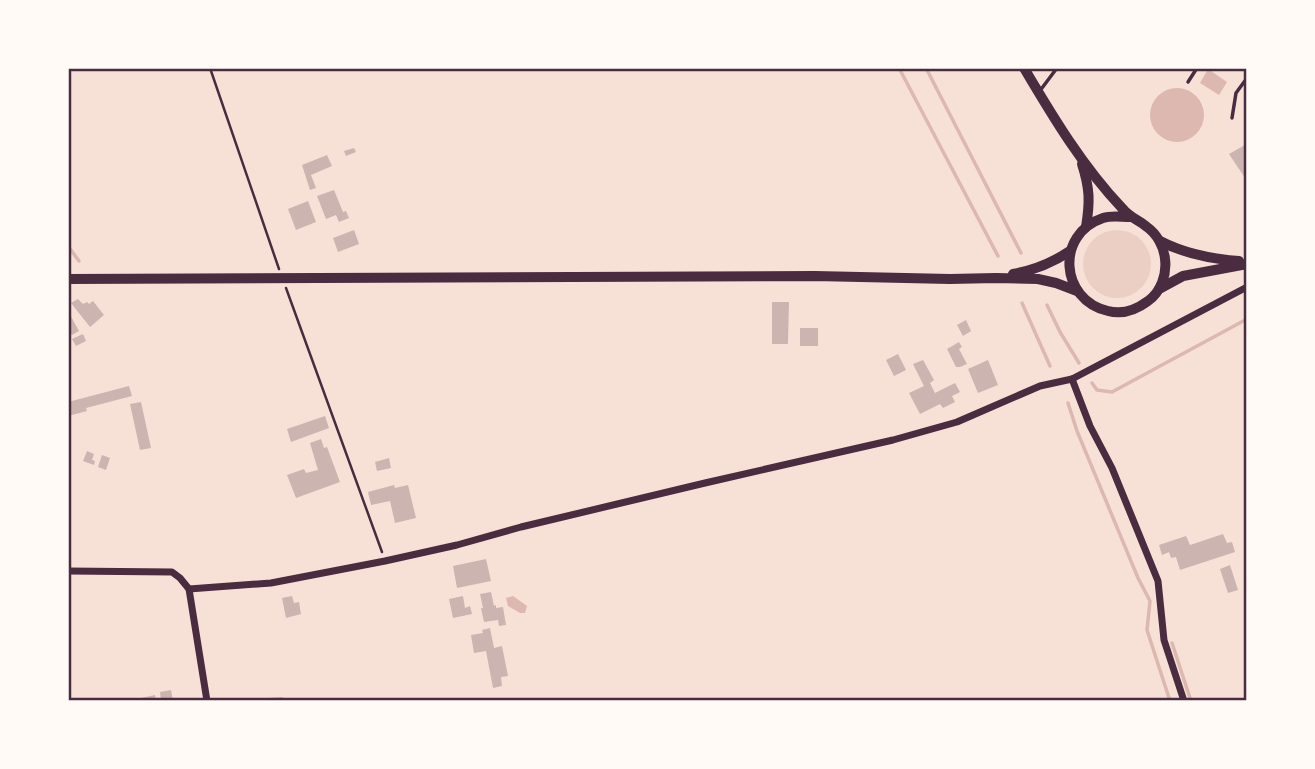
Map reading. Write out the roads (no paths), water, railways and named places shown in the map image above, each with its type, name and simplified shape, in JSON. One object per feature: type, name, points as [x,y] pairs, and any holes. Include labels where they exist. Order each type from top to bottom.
[{"type":"main road","points":[[1024,68],[1078,153],[1110,196],[1130,217],[1147,226],[1160,241],[1177,250],[1247,263]]},
{"type":"main road","points":[[1078,153],[1090,201],[1086,228]]},
{"type":"main road","points":[[1130,217],[1102,218],[1077,237],[1070,251],[1070,276],[1077,291],[1088,303],[1112,313],[1121,313],[1141,307],[1152,298],[1159,289],[1165,271],[1165,256],[1160,241]]},
{"type":"main road","points":[[996,278],[1032,270],[1053,262],[1070,251]]},
{"type":"main road","points":[[1159,289],[1183,276],[1247,263]]},
{"type":"main road","points":[[68,279],[802,276],[996,278],[1038,279],[1077,291]]},
{"type":"street","points":[[190,589],[271,583],[385,561],[893,440],[957,422],[1040,386],[1072,379],[1247,287]]},
{"type":"street","points":[[1072,379],[1158,581],[1164,640],[1184,701]]},
{"type":"street","points":[[68,571],[172,572],[180,578],[190,589],[207,701]]},
{"type":"lane","points":[[1039,93],[1057,68]]},
{"type":"lane","points":[[1188,82],[1197,68]]},
{"type":"lane","points":[[1232,118],[1236,93],[1247,78]]},
{"type":"waterway","points":[[899,68],[998,256]]},
{"type":"waterway","points":[[926,68],[1021,253]]},
{"type":"waterway","points":[[68,246],[79,261]]},
{"type":"waterway","points":[[1022,303],[1050,366]]},
{"type":"waterway","points":[[1047,305],[1079,363]]},
{"type":"waterway","points":[[1092,383],[1097,390],[1112,392],[1247,319]]},
{"type":"waterway","points":[[1068,403],[1077,431],[1150,601],[1147,630],[1170,701]]},
{"type":"waterway","points":[[1172,643],[1191,701]]}]
